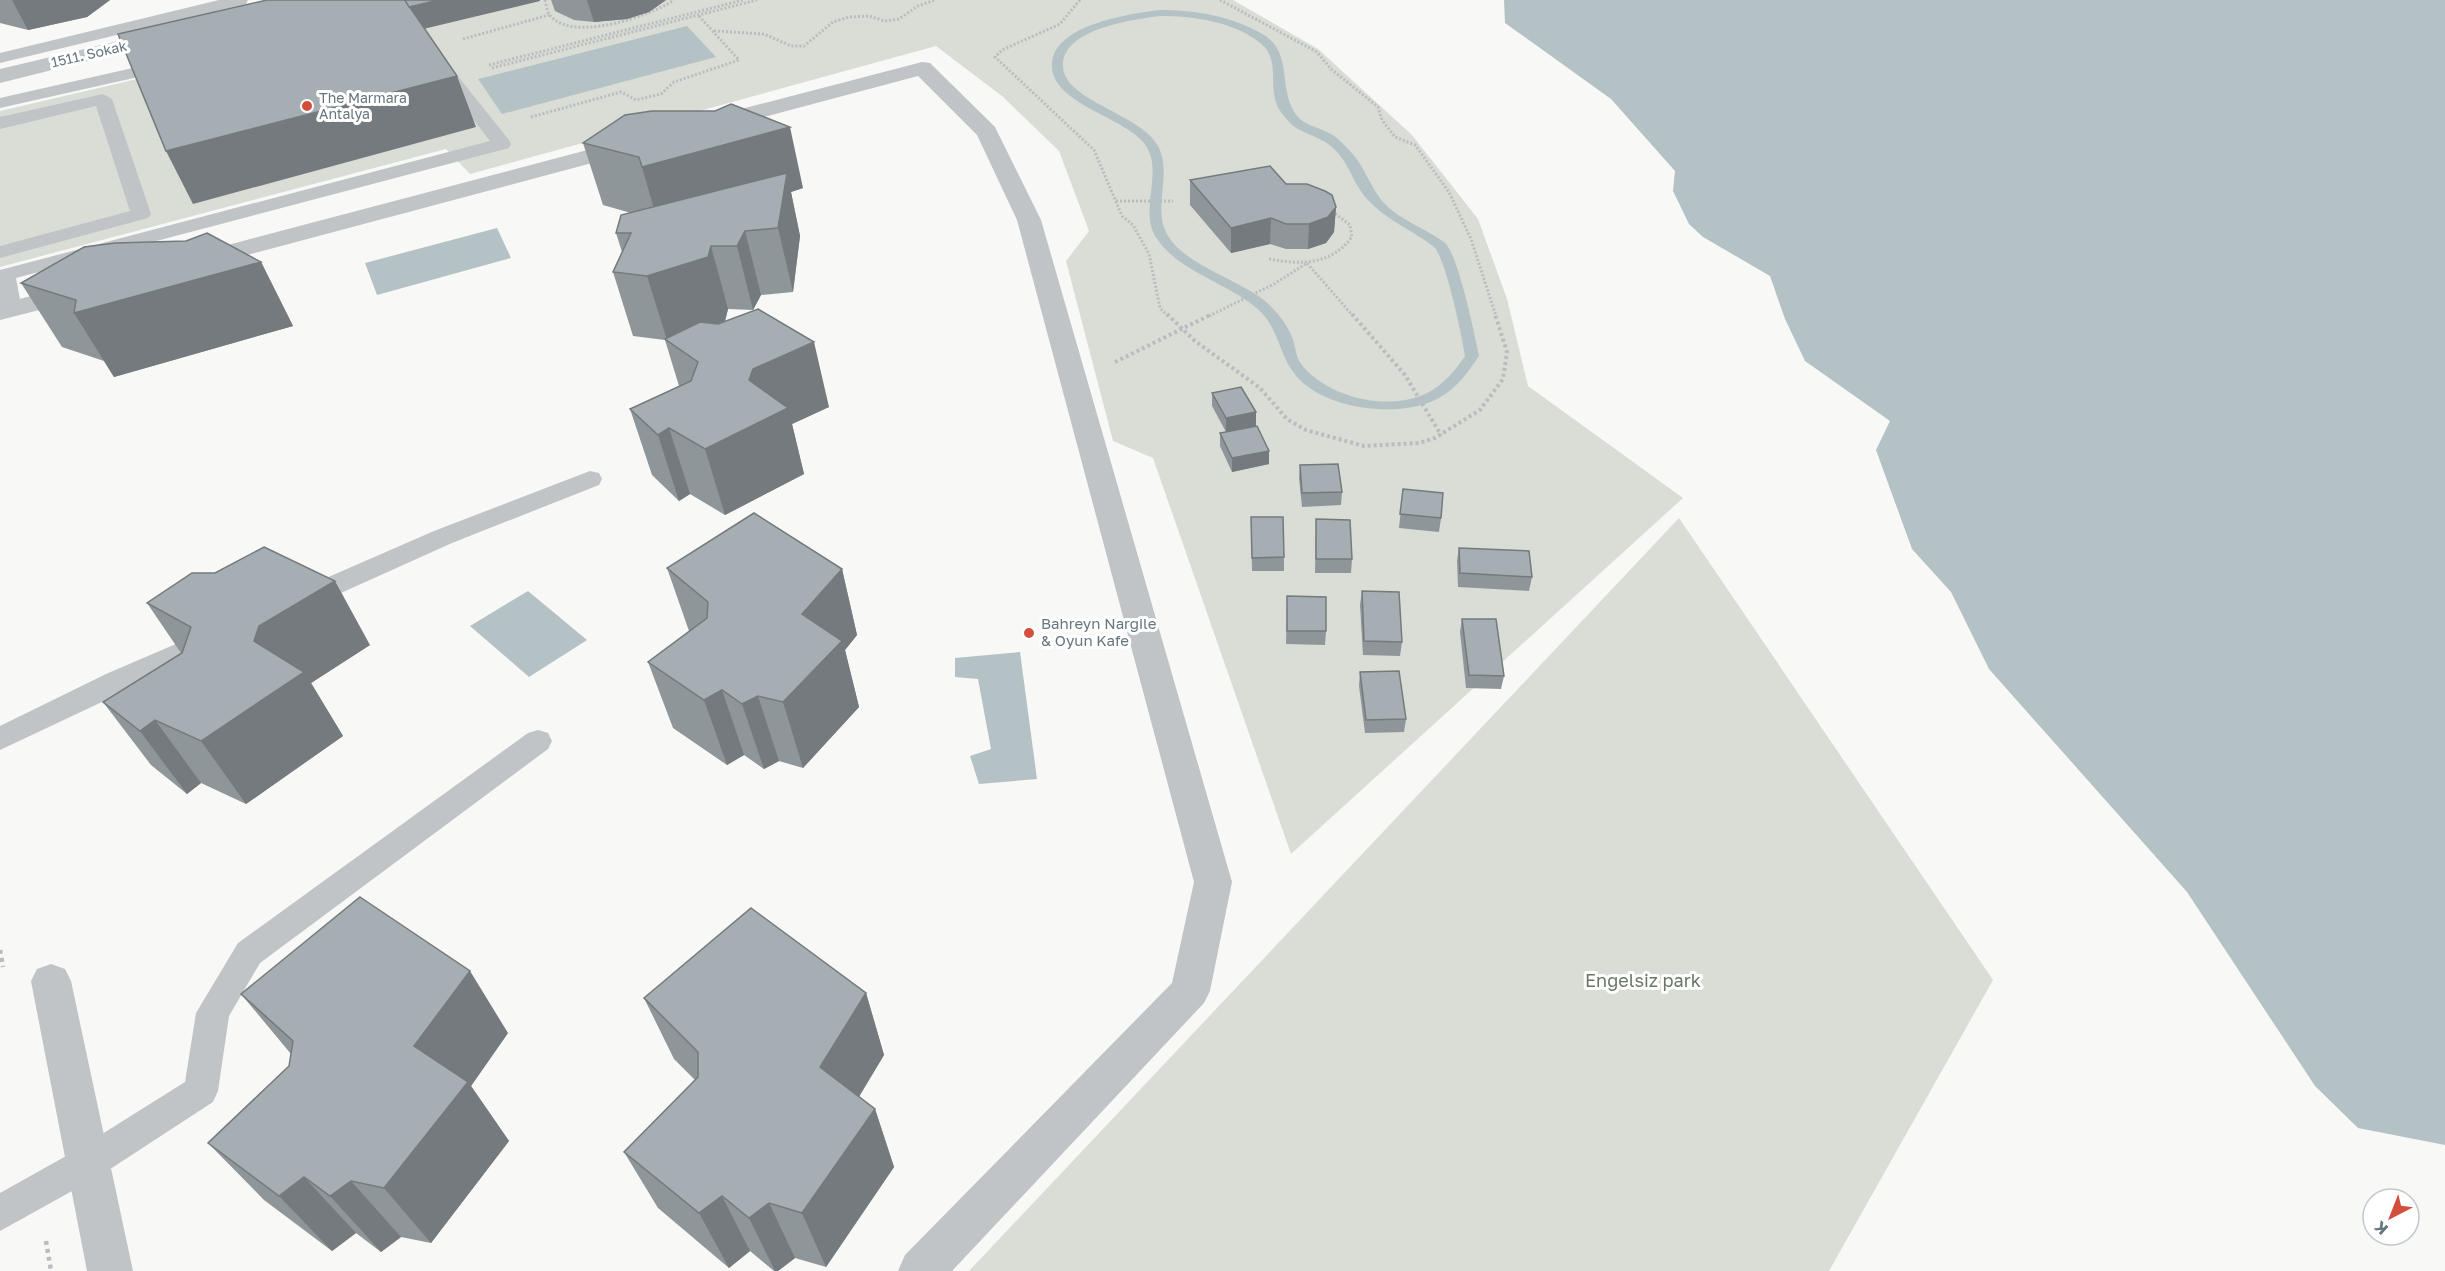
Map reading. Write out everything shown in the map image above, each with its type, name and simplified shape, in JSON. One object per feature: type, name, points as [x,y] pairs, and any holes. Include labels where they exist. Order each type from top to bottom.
[{"type":"street","name":"1511. Sokak","points":[[0,75],[245,8]]},
{"type":"street","points":[[172,267],[922,68],[987,132],[1029,220],[1213,882],[1190,991],[921,1271]]},
{"type":"street","points":[[5,311],[103,285]]},
{"type":"street","points":[[51,981],[110,1271]]},
{"type":"lane","points":[[0,58],[245,8]]},
{"type":"lane","points":[[5,311],[5,275],[502,144],[433,56]]},
{"type":"lane","points":[[0,103],[182,62]]},
{"type":"lane","points":[[0,123],[103,99],[141,214],[0,252]]},
{"type":"lane","points":[[280,609],[443,537],[590,479]]},
{"type":"lane","points":[[0,739],[116,681],[236,628]]},
{"type":"lane","points":[[0,1213],[88,1163],[201,1091],[213,1012],[249,953],[538,741]]},
{"type":"path","points":[[545,0],[545,8],[549,15]]},
{"type":"path","points":[[462,39],[549,15],[574,25],[611,25],[649,16],[674,0]]},
{"type":"path","points":[[743,0],[487,67],[757,0]]},
{"type":"path","points":[[712,31],[764,34],[791,46],[804,46],[833,22],[849,17],[869,16],[885,21],[899,19],[918,6],[935,0]]},
{"type":"path","points":[[1080,0],[1060,24],[1002,50],[995,57],[1094,150],[1122,216],[1133,225],[1149,254],[1160,308],[1183,330],[1260,388],[1287,419],[1306,430],[1364,446],[1419,443],[1441,435],[1480,410],[1503,379],[1507,352],[1471,239],[1449,192],[1414,146],[1395,137],[1382,120],[1378,107],[1331,69],[1317,52],[1220,0]]},
{"type":"path","points":[[520,120],[621,93],[636,100],[661,94],[674,82],[739,60],[698,15]]},
{"type":"path","points":[[1116,201],[1173,201]]},
{"type":"path","points":[[1269,259],[1307,263],[1329,258],[1345,249],[1352,237],[1350,225],[1338,214],[1328,210]]},
{"type":"path","points":[[1307,263],[1405,375],[1441,435]]},
{"type":"path","points":[[1074,382],[1274,284],[1307,263]]},
{"type":"green space","points":[[375,0],[1233,0],[1318,49],[1412,135],[1478,219],[1507,299],[1528,386],[1683,498],[1291,854],[1153,458],[1113,441],[1066,261],[1089,231],[1059,151],[1002,96],[936,46],[470,174],[446,149],[0,267],[0,111],[372,24]]},
{"type":"green space","name":"Engelsiz park","points":[[1679,518],[1993,980],[1829,1271],[969,1271]]},
{"type":"shaded area","points":[[1504,0],[2445,0],[2445,1145],[2358,1128],[2315,1086],[2187,892],[1989,669],[1951,592],[1912,549],[1876,450],[1890,421],[1805,361],[1785,319],[1770,276],[1703,237],[1689,224],[1673,191],[1675,171],[1611,99],[1505,23]]},
{"type":"shaded area","points":[[687,26],[716,57],[502,114],[478,79]]},
{"type":"shaded area","points":[[497,228],[511,258],[377,295],[365,263]]},
{"type":"shaded area","points":[[528,591],[587,640],[529,677],[470,626]]},
{"type":"shaded area","points":[[1020,652],[1037,779],[979,784],[970,756],[991,749],[978,679],[955,677],[955,658]]},
{"type":"building","points":[[267,0],[405,0],[457,76],[166,151],[118,34]]},
{"type":"building","points":[[405,0],[439,0],[409,7]]},
{"type":"building","points":[[731,104],[790,127],[642,167],[639,157],[583,143],[625,115],[652,111],[715,111]]},
{"type":"building","points":[[1270,166],[1286,184],[1307,184],[1332,195],[1336,207],[1328,217],[1309,224],[1286,224],[1271,218],[1231,228],[1190,180]]},
{"type":"building","points":[[787,173],[778,228],[745,231],[737,246],[711,246],[708,257],[647,276],[613,272],[631,233],[616,233],[621,215]]},
{"type":"building","points":[[207,233],[261,262],[74,313],[76,300],[21,283],[84,247],[115,243],[186,241]]},
{"type":"building","points":[[758,309],[814,342],[753,369],[749,380],[788,408],[705,449],[669,428],[658,435],[630,409],[691,381],[698,362],[665,339],[700,322],[718,324]]},
{"type":"building","points":[[1241,387],[1256,412],[1226,418],[1212,393]]},
{"type":"building","points":[[1257,426],[1269,451],[1232,458],[1220,433]]},
{"type":"building","points":[[1338,464],[1342,492],[1302,493],[1300,465]]},
{"type":"building","points":[[1403,489],[1443,493],[1441,518],[1400,514]]},
{"type":"building","points":[[754,513],[842,569],[802,614],[842,641],[783,702],[758,696],[742,704],[722,690],[704,700],[648,662],[707,618],[708,602],[667,568]]},
{"type":"building","points":[[1251,517],[1283,517],[1284,557],[1252,558]]},
{"type":"building","points":[[1316,519],[1350,520],[1352,559],[1316,559]]},
{"type":"building","points":[[264,547],[335,581],[259,626],[254,641],[304,672],[201,741],[155,720],[140,731],[103,702],[182,653],[191,627],[147,603],[192,573],[215,573]]},
{"type":"building","points":[[1459,548],[1529,551],[1532,577],[1460,573]]},
{"type":"building","points":[[1362,591],[1399,592],[1402,642],[1364,641]]},
{"type":"building","points":[[1287,596],[1326,597],[1326,631],[1287,631]]},
{"type":"building","points":[[1462,619],[1496,619],[1504,676],[1469,675]]},
{"type":"building","points":[[1399,671],[1406,719],[1366,720],[1360,672]]},
{"type":"building","points":[[360,897],[470,971],[414,1046],[468,1082],[384,1188],[351,1181],[330,1196],[304,1177],[279,1196],[208,1143],[289,1066],[293,1041],[241,994]]},
{"type":"building","points":[[751,908],[866,993],[820,1067],[875,1109],[802,1213],[769,1203],[749,1218],[722,1196],[699,1213],[624,1152],[698,1077],[698,1052],[644,998]]},
{"type":"waterway","points":[[1159,13],[1190,13],[1217,19],[1261,38],[1273,49],[1278,63],[1282,104],[1296,123],[1327,136],[1348,155],[1368,193],[1385,211],[1442,247],[1465,317],[1472,356],[1458,375],[1434,396],[1410,403],[1374,404],[1336,396],[1319,388],[1294,365],[1284,335],[1263,306],[1190,262],[1167,243],[1160,233],[1157,222],[1158,166],[1151,144],[1125,123],[1065,87],[1058,68],[1060,53],[1070,41],[1085,31],[1124,19],[1159,13]]},
{"type":"place","name":"The Marmara Antalya","points":[[307,106]]},
{"type":"place","name":"Bahreyn Nargile & Oyun Kafe","points":[[1029,633]]}]
